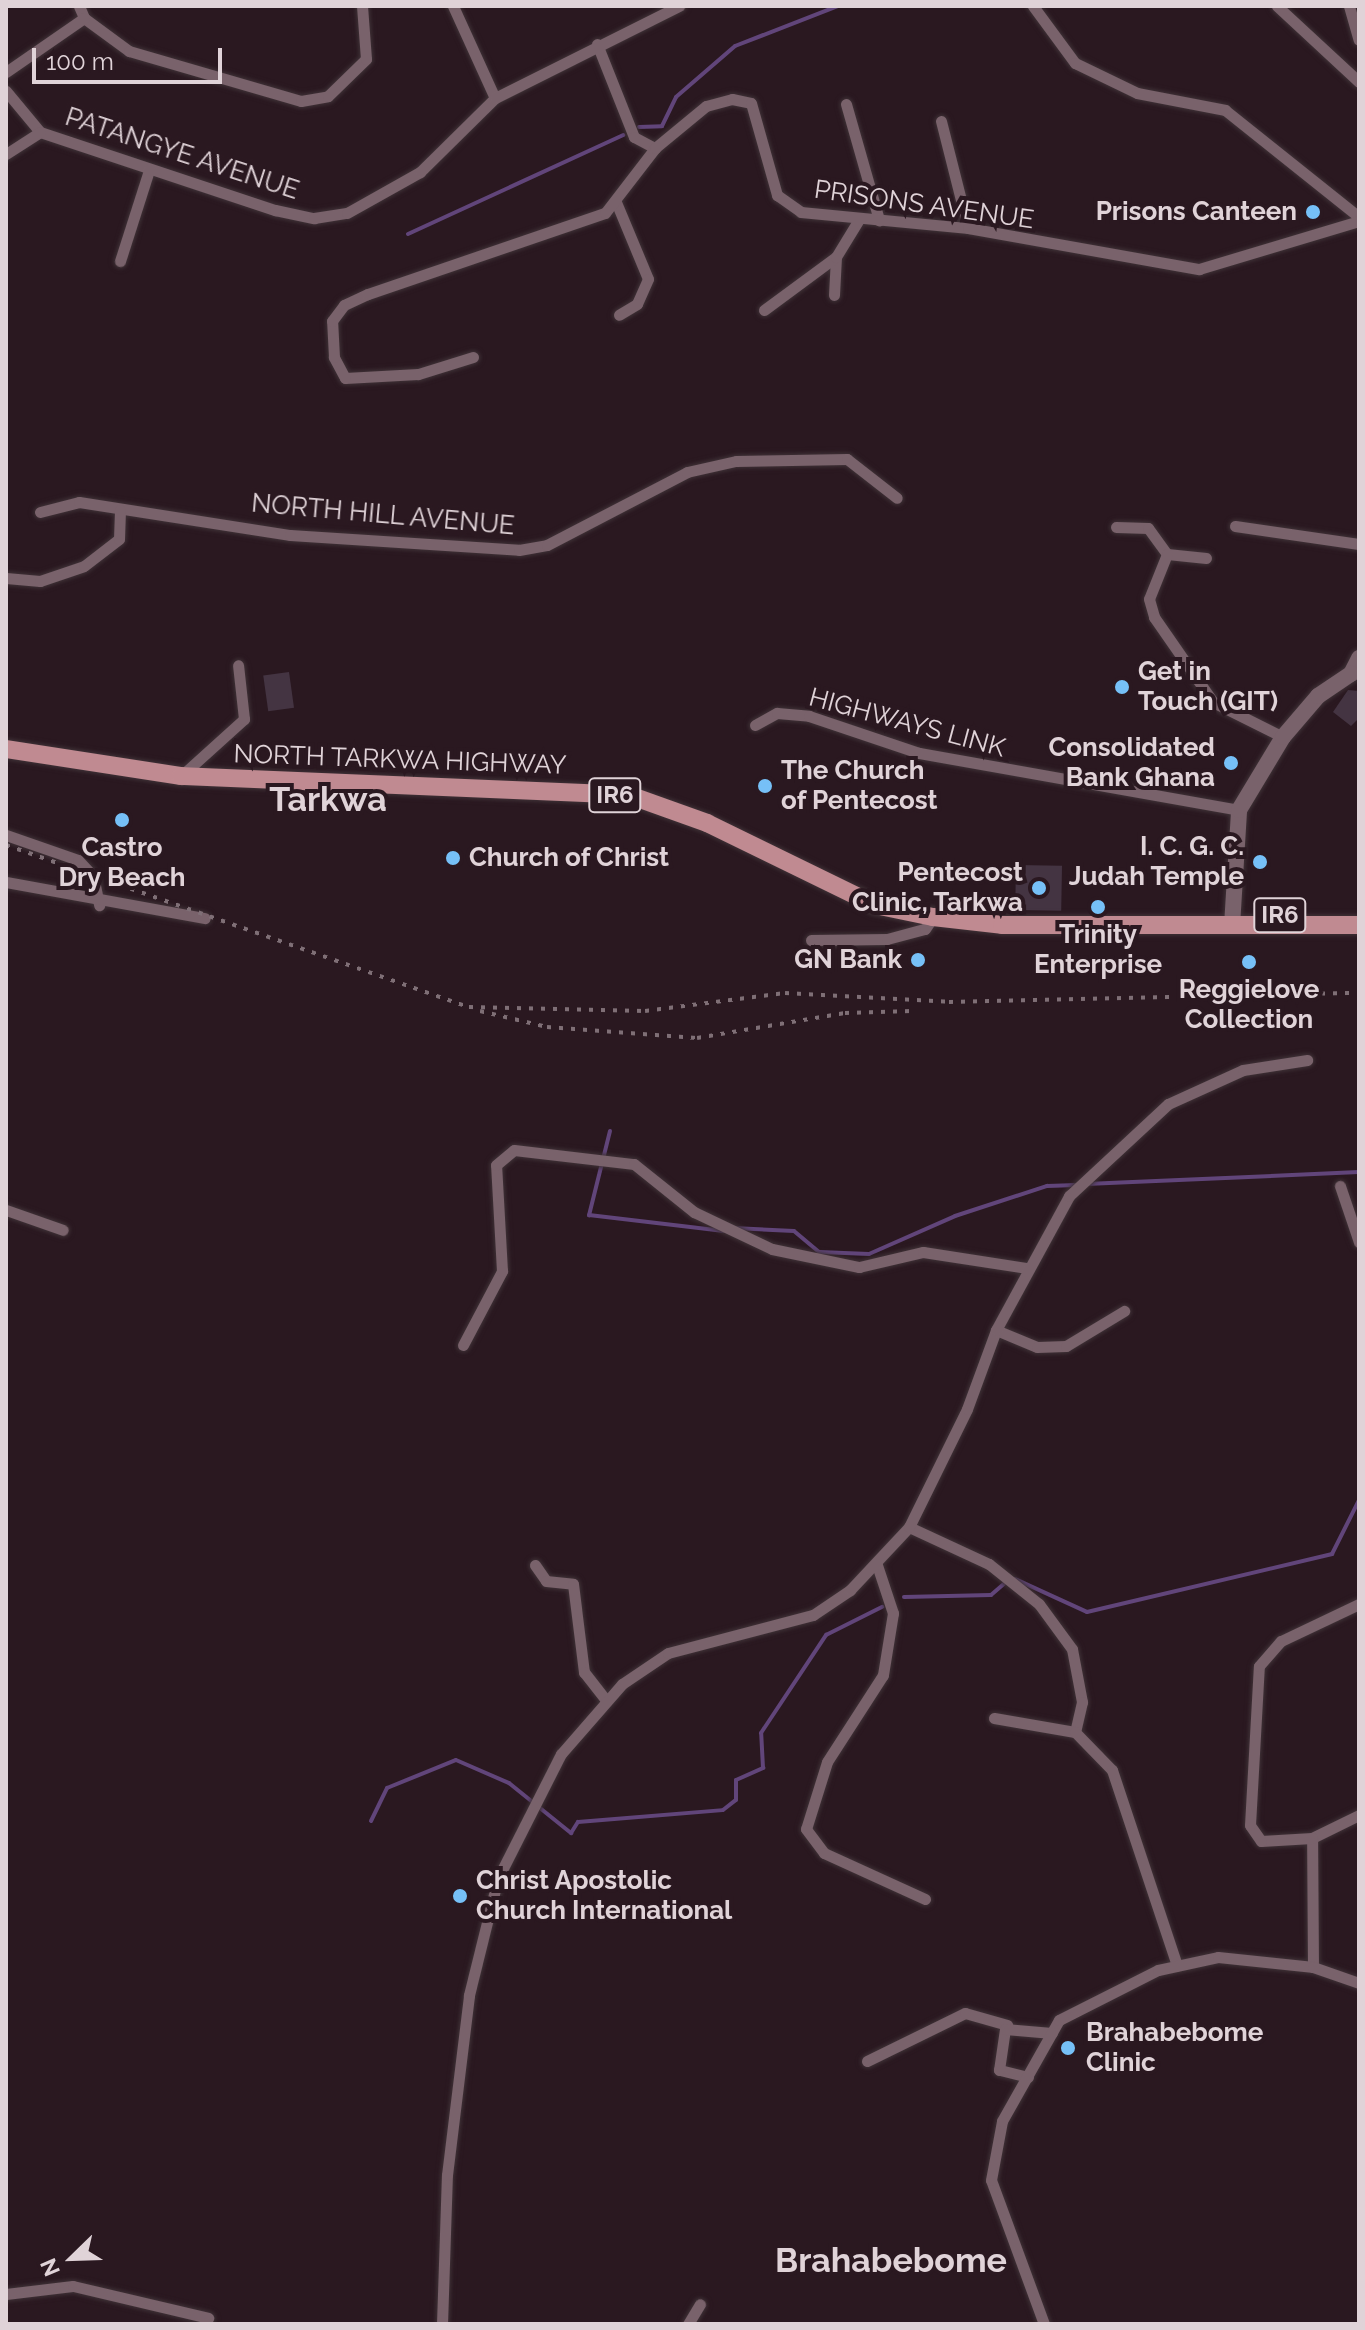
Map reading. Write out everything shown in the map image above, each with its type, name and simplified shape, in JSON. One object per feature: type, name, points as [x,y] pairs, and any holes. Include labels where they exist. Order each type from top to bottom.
[{"type":"main road","name":"NORTH TARKWA HIGHWAY","points":[[6,749],[181,776],[629,795],[707,823],[875,905],[933,917],[1002,925],[1202,922],[1359,914]]},
{"type":"main road","name":"NORTH TARKWA HIGHWAY","points":[[1233,921],[1359,925]]},
{"type":"street","points":[[6,72],[82,12],[129,51],[301,101],[328,96],[366,59],[362,6]]},
{"type":"street","points":[[453,6],[495,98]]},
{"type":"street","name":"PATANGYE AVENUE","points":[[40,132],[275,210],[314,218],[347,213],[420,172],[495,98],[597,44],[679,6]]},
{"type":"street","points":[[1033,6],[1075,63],[1137,93],[1225,110],[1359,219]]},
{"type":"street","points":[[1277,6],[1359,82]]},
{"type":"street","points":[[1349,6],[1359,40]]},
{"type":"street","points":[[597,44],[634,137],[655,148]]},
{"type":"street","points":[[6,91],[40,132],[6,154]]},
{"type":"street","name":"PRISONS AVENUE","points":[[473,357],[418,374],[345,378],[334,357],[332,321],[344,305],[368,294],[564,230],[616,202],[655,148],[706,106],[751,103],[777,195],[801,212],[858,221],[968,228],[1199,269],[1359,219]]},
{"type":"street","points":[[846,104],[879,220]]},
{"type":"street","points":[[941,121],[968,228]]},
{"type":"street","points":[[120,261],[149,170]]},
{"type":"street","points":[[616,202],[648,279],[637,304],[619,315]]},
{"type":"street","points":[[764,310],[836,257],[858,221]]},
{"type":"street","points":[[834,295],[836,257]]},
{"type":"street","name":"NORTH HILL AVENUE","points":[[40,512],[79,502],[290,535],[519,550],[547,545],[687,472],[736,461],[847,459],[897,498]]},
{"type":"street","points":[[6,578],[40,581],[84,566],[119,539],[120,510]]},
{"type":"street","points":[[1235,526],[1359,544]]},
{"type":"street","points":[[1116,527],[1148,528],[1167,554],[1206,558]]},
{"type":"street","points":[[1167,554],[1149,599],[1173,653],[1213,702],[1283,737]]},
{"type":"street","points":[[1233,921],[1239,810],[1283,737],[1318,696],[1355,679],[1359,658]]},
{"type":"street","points":[[181,776],[244,719],[238,665]]},
{"type":"street","name":"HIGHWAYS LINK","points":[[755,725],[777,713],[809,716],[919,753],[1239,810]]},
{"type":"street","points":[[6,835],[78,860],[93,876],[99,905]]},
{"type":"street","points":[[6,882],[99,905],[205,918]]},
{"type":"street","points":[[811,940],[887,939],[925,929],[933,917]]},
{"type":"street","points":[[442,2324],[463,2029],[491,1896],[561,1754],[606,1700],[668,1653],[813,1615],[877,1565],[909,1527],[951,1448],[996,1330],[1026,1268],[1069,1196],[1145,1119],[1229,1074],[1307,1060]]},
{"type":"street","points":[[463,1345],[502,1271],[496,1165],[514,1150],[634,1164],[694,1212],[772,1249],[859,1267],[923,1252],[1026,1268]]},
{"type":"street","points":[[1340,1186],[1359,1242]]},
{"type":"street","points":[[6,1210],[63,1230]]},
{"type":"street","points":[[996,1330],[1037,1347],[1066,1346],[1124,1311]]},
{"type":"street","points":[[909,1527],[989,1564],[1039,1604],[1072,1649],[1082,1702],[1075,1732]]},
{"type":"street","points":[[535,1565],[546,1581],[573,1584],[584,1672],[606,1700]]},
{"type":"street","points":[[877,1565],[893,1613],[883,1675],[827,1762],[806,1829],[814,1847],[925,1899]]},
{"type":"street","points":[[1359,1604],[1281,1641],[1259,1666],[1250,1825],[1261,1841],[1312,1838],[1359,1815]]},
{"type":"street","points":[[994,1718],[1075,1732],[1120,1785],[1177,1965]]},
{"type":"street","points":[[1312,1838],[1313,1967]]},
{"type":"street","points":[[1044,2324],[991,2180],[1002,2121],[1052,2033],[1080,2005],[1177,1965],[1218,1957],[1313,1967],[1359,1983]]},
{"type":"street","points":[[867,2061],[965,2013],[1052,2033]]},
{"type":"street","points":[[1007,2025],[997,2063],[1005,2073],[1028,2077]]},
{"type":"street","points":[[6,2294],[73,2286],[208,2318]]},
{"type":"street","points":[[688,2324],[700,2304]]},
{"type":"building","points":[[289,672],[294,708],[268,711],[263,676]]},
{"type":"building","points":[[1348,690],[1359,691],[1359,718],[1351,726],[1333,712]]},
{"type":"building","name":"Pentecost Clinic, Tarkwa","points":[[1016,865],[1062,866],[1061,911],[1015,910]]},
{"type":"waterway","points":[[639,127],[662,126],[676,97],[735,46],[838,6]]},
{"type":"waterway","points":[[408,234],[623,135]]},
{"type":"waterway","points":[[610,1131],[589,1215],[724,1231]]},
{"type":"waterway","points":[[1086,1184],[1359,1172]]},
{"type":"waterway","points":[[732,1228],[794,1231],[819,1252],[869,1254],[955,1216],[1047,1186],[1077,1185]]},
{"type":"waterway","points":[[1015,1579],[1087,1612],[1332,1554],[1359,1500]]},
{"type":"waterway","points":[[904,1597],[991,1595],[1008,1580]]},
{"type":"waterway","points":[[371,1821],[387,1788],[456,1760],[509,1783],[571,1833],[578,1822],[723,1810],[736,1800],[736,1780],[763,1768],[761,1733],[826,1635],[882,1607]]},
{"type":"railway","points":[[6,845],[469,1007],[645,1011],[785,993],[949,1002],[1359,993]]},
{"type":"railway","points":[[480,1011],[547,1027],[697,1038],[845,1013],[912,1011]]},
{"type":"place","name":"Prisons Canteen","points":[[1313,212]]},
{"type":"place","name":"Get in Touch (GIT)","points":[[1122,687]]},
{"type":"place","name":"Consolidated Bank Ghana","points":[[1231,763]]},
{"type":"place","name":"The Church of Pentecost","points":[[765,786]]},
{"type":"place","name":"Castro Dry Beach","points":[[122,820]]},
{"type":"place","name":"Church of Christ","points":[[453,858]]},
{"type":"place","name":"I. C. G. C. Judah Temple","points":[[1260,862]]},
{"type":"place","name":"Pentecost Clinic, Tarkwa","points":[[1039,888]]},
{"type":"place","name":"Trinity Enterprise","points":[[1098,907]]},
{"type":"place","name":"GN Bank","points":[[918,960]]},
{"type":"place","name":"Reggielove Collection","points":[[1249,962]]},
{"type":"place","name":"Christ Apostolic Church International","points":[[460,1896]]},
{"type":"place","name":"Brahabebome Clinic","points":[[1068,2048]]},
{"type":"district","name":"Tarkwa","points":[[328,800]]},
{"type":"district","name":"Brahabebome","points":[[891,2261]]}]
